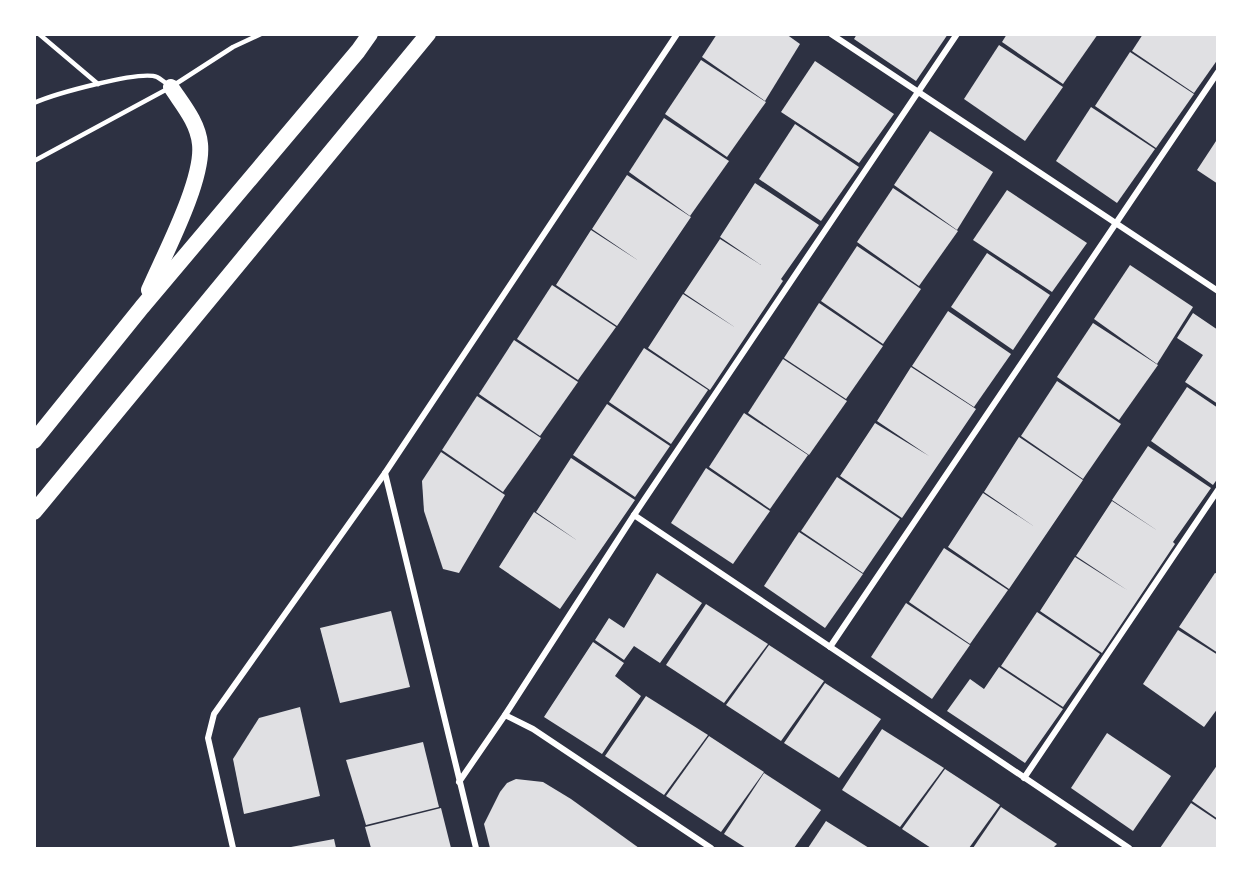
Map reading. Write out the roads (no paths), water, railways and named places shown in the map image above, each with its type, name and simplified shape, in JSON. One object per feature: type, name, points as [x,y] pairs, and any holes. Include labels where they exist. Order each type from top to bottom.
[{"type":"highway","points":[[34,441],[142,307],[335,79],[370,34]]},
{"type":"highway","points":[[34,512],[428,34]]},
{"type":"highway","points":[[142,307],[191,194],[199,168],[200,143],[193,119],[171,87]]},
{"type":"highway","points":[[34,526],[60,481]]},
{"type":"street","points":[[233,849],[208,738],[214,714],[385,473],[677,34]]},
{"type":"street","points":[[831,34],[1218,291]]},
{"type":"street","points":[[459,782],[634,515],[957,34]]},
{"type":"street","points":[[830,647],[1218,72]]},
{"type":"street","points":[[385,473],[476,849]]},
{"type":"street","points":[[1024,778],[1218,490]]},
{"type":"street","points":[[634,515],[1129,849]]},
{"type":"street","points":[[505,715],[533,729],[701,846],[711,849]]},
{"type":"lane","points":[[39,34],[98,84]]},
{"type":"lane","points":[[34,161],[171,87],[233,47],[261,34]]},
{"type":"lane","points":[[34,103],[134,76],[157,77],[171,87]]}]
